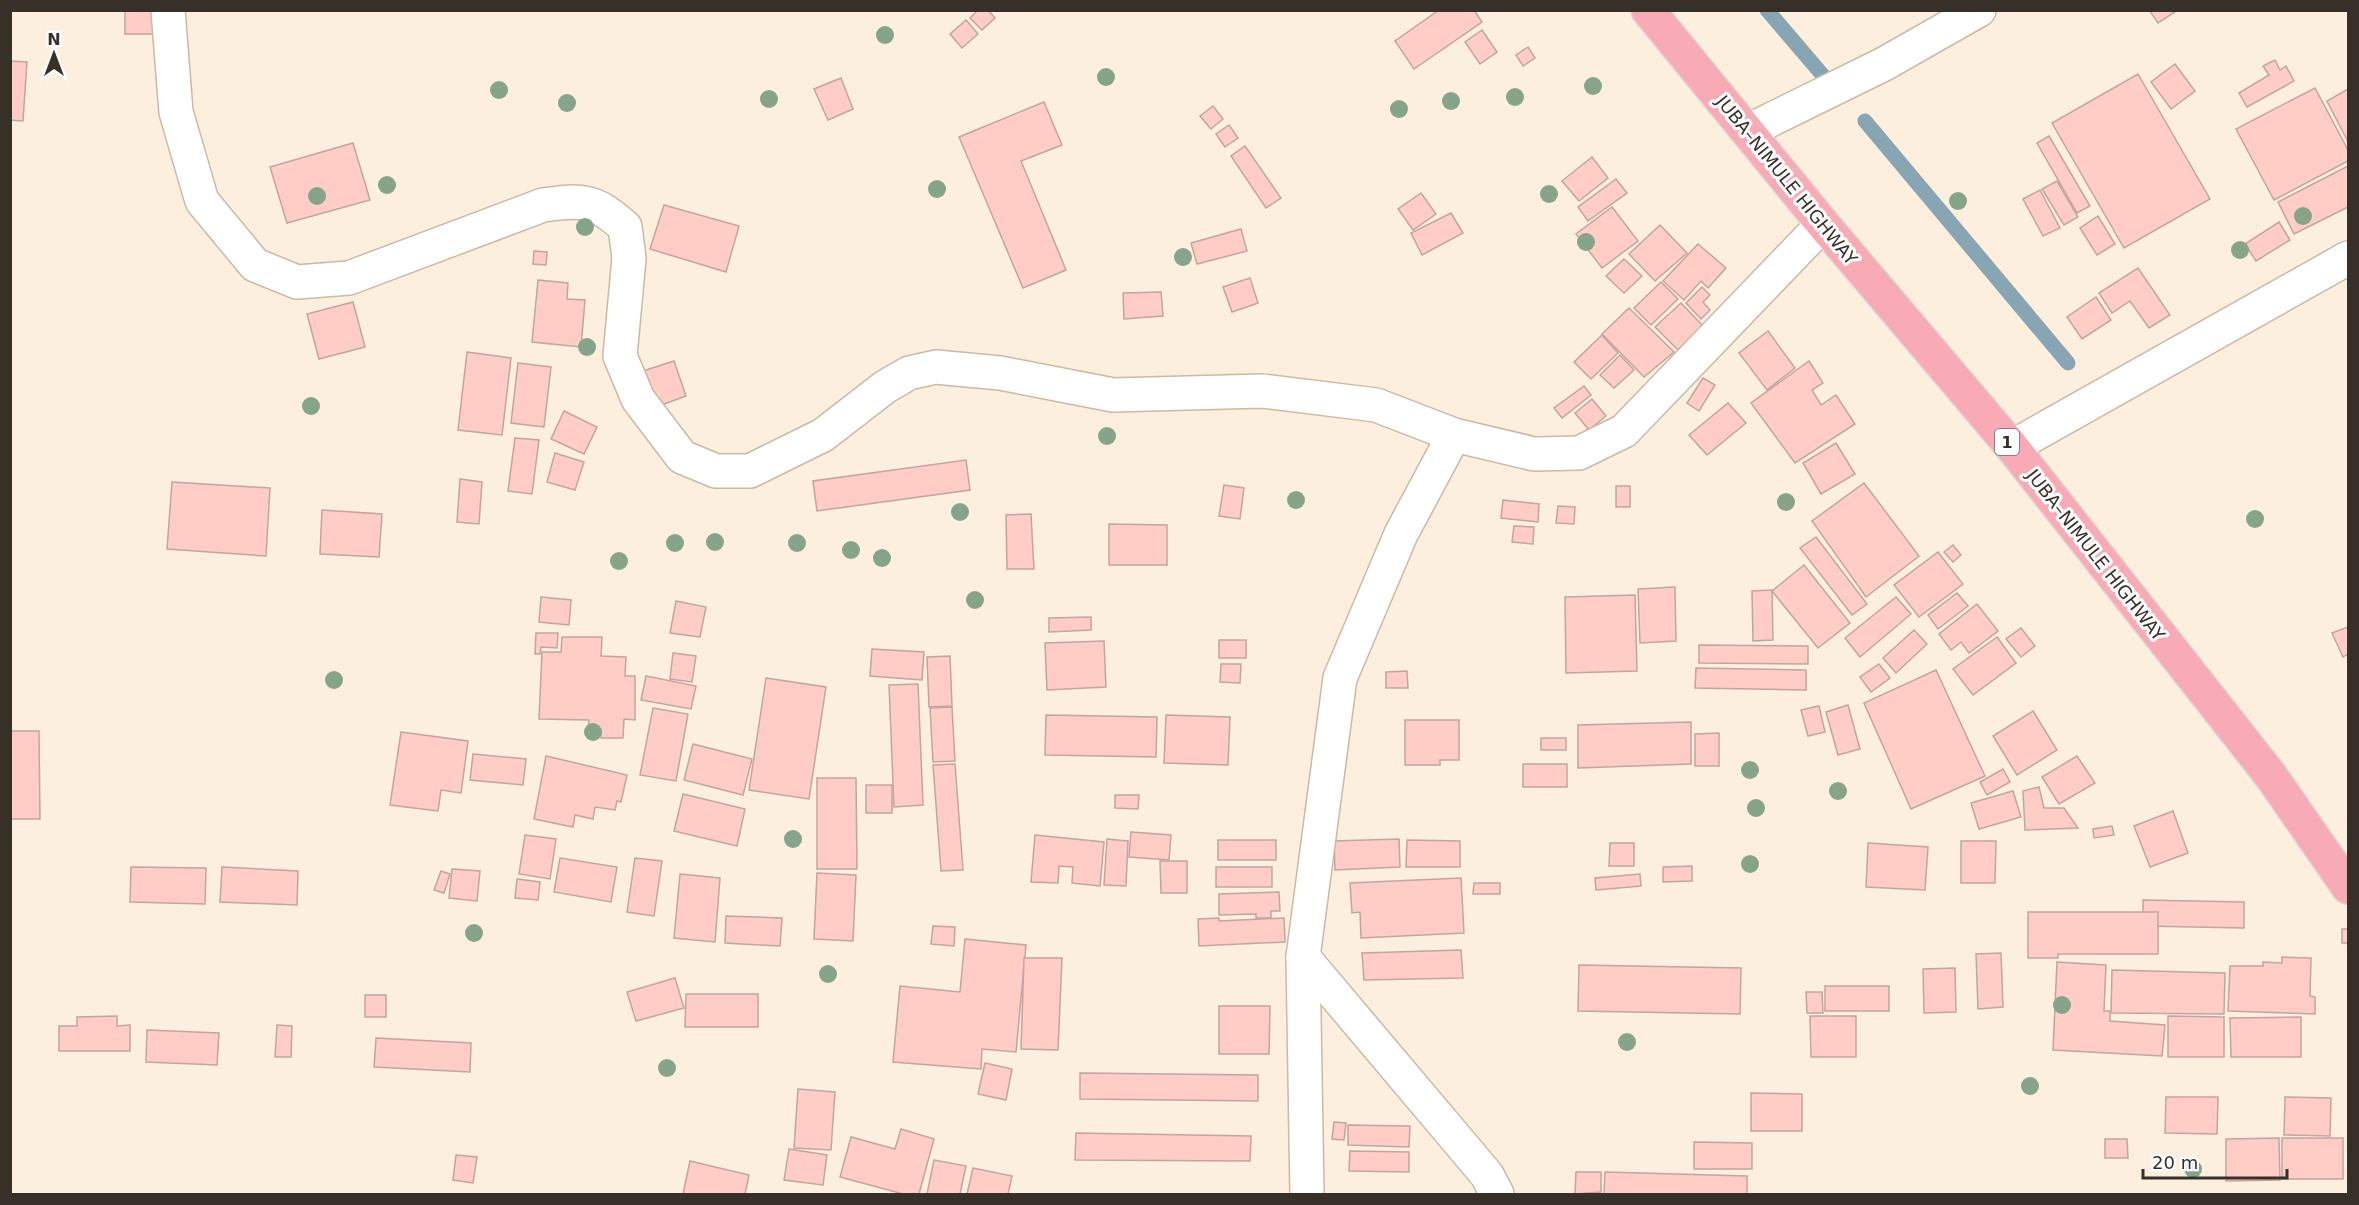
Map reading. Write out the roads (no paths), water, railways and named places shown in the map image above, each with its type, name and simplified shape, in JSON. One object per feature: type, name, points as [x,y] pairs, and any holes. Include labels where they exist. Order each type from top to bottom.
[{"type":"main road","name":"JUBA–NIMULE HIGHWAY","points":[[1648,10],[1823,225],[2012,447],[2271,776],[2349,887]]},
{"type":"street","points":[[168,10],[176,112],[202,201],[255,265],[297,282],[350,278],[543,204],[574,201],[605,209],[625,227],[629,258],[620,356],[633,388],[638,399],[682,457],[716,471],[750,471],[823,435],[885,387],[909,373],[936,368],[1000,373],[1113,395],[1262,391],[1376,405],[1454,435],[1534,454],[1579,453],[1624,430],[1823,225]]},
{"type":"street","points":[[1748,131],[1884,64],[1979,10]]},
{"type":"street","points":[[2012,447],[2349,258]]},
{"type":"street","points":[[1307,1194],[1303,957],[1340,678],[1401,534],[1454,435]]},
{"type":"street","points":[[1303,957],[1487,1175],[1497,1194]]},
{"type":"waterway","points":[[1767,10],[1832,86]]},
{"type":"waterway","points":[[1865,121],[2068,363]]}]
